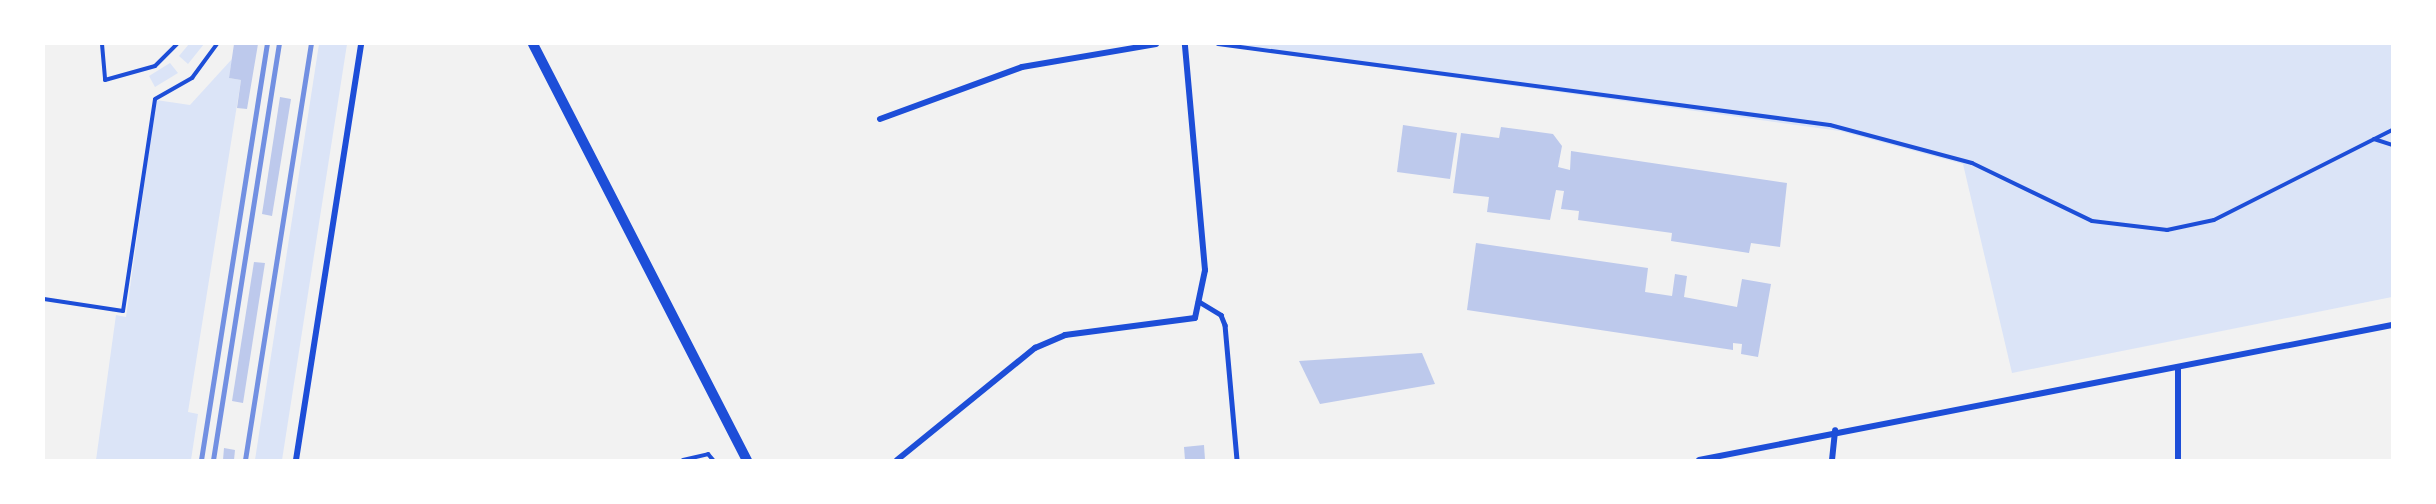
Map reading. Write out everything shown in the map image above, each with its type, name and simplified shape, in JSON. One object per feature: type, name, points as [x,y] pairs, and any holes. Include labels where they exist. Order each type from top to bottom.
[{"type":"street","points":[[296,460],[361,44]]},
{"type":"street","points":[[533,44],[747,460]]},
{"type":"street","points":[[880,119],[1022,67],[1156,44]]},
{"type":"street","points":[[897,460],[1035,348],[1065,335],[1195,318],[1204,270],[1185,44]]},
{"type":"street","points":[[1699,460],[1835,430],[2392,325]]},
{"type":"street","points":[[2178,366],[2178,460]]},
{"type":"street","points":[[1832,460],[1835,430]]},
{"type":"lane","points":[[1198,301],[1221,315],[1225,325],[1237,460]]},
{"type":"path","points":[[102,44],[105,80],[155,66],[177,44]]},
{"type":"path","points":[[44,299],[123,311],[155,99],[192,78],[217,44]]},
{"type":"path","points":[[1218,44],[1830,125],[1972,163],[2092,221],[2167,230],[2214,220],[2392,130]]},
{"type":"path","points":[[2374,139],[2392,145]]},
{"type":"path","points":[[683,460],[708,454],[713,460]]},
{"type":"shaded area","points":[[189,44],[204,44],[188,64],[179,56]]},
{"type":"shaded area","points":[[319,44],[347,44],[282,460],[255,460]]},
{"type":"shaded area","points":[[1210,44],[2392,44],[2392,297],[2012,373],[1963,164],[1840,131]]},
{"type":"shaded area","points":[[232,59],[229,78],[241,80],[188,412],[198,414],[191,460],[96,460],[116,315],[126,317],[156,100],[190,105]]},
{"type":"shaded area","points":[[170,63],[178,73],[155,87],[149,76]]},
{"type":"building","points":[[234,44],[258,44],[247,109],[237,108],[241,80],[229,78]]},
{"type":"building","points":[[280,97],[291,99],[272,216],[262,214]]},
{"type":"building","points":[[1403,125],[1457,133],[1450,179],[1397,172]]},
{"type":"building","points":[[1501,127],[1553,134],[1562,146],[1558,167],[1570,170],[1571,151],[1787,183],[1780,247],[1751,243],[1749,253],[1671,241],[1672,233],[1578,220],[1579,211],[1561,209],[1564,191],[1556,190],[1550,220],[1487,212],[1489,197],[1453,193],[1461,133],[1499,138]]},
{"type":"building","points":[[1476,243],[1648,268],[1645,292],[1672,296],[1675,274],[1687,276],[1684,297],[1737,307],[1742,279],[1771,284],[1758,357],[1741,354],[1742,344],[1733,343],[1733,350],[1467,310]]},
{"type":"building","points":[[254,262],[265,263],[243,403],[232,401]]},
{"type":"building","points":[[1422,353],[1435,384],[1320,404],[1299,361]]},
{"type":"building","points":[[1204,445],[1205,460],[1185,460],[1184,447]]},
{"type":"building","points":[[224,448],[235,450],[234,460],[223,460]]},
{"type":"railway","points":[[201,460],[267,44]]},
{"type":"railway","points":[[213,460],[279,44]]},
{"type":"railway","points":[[245,460],[311,44]]}]
